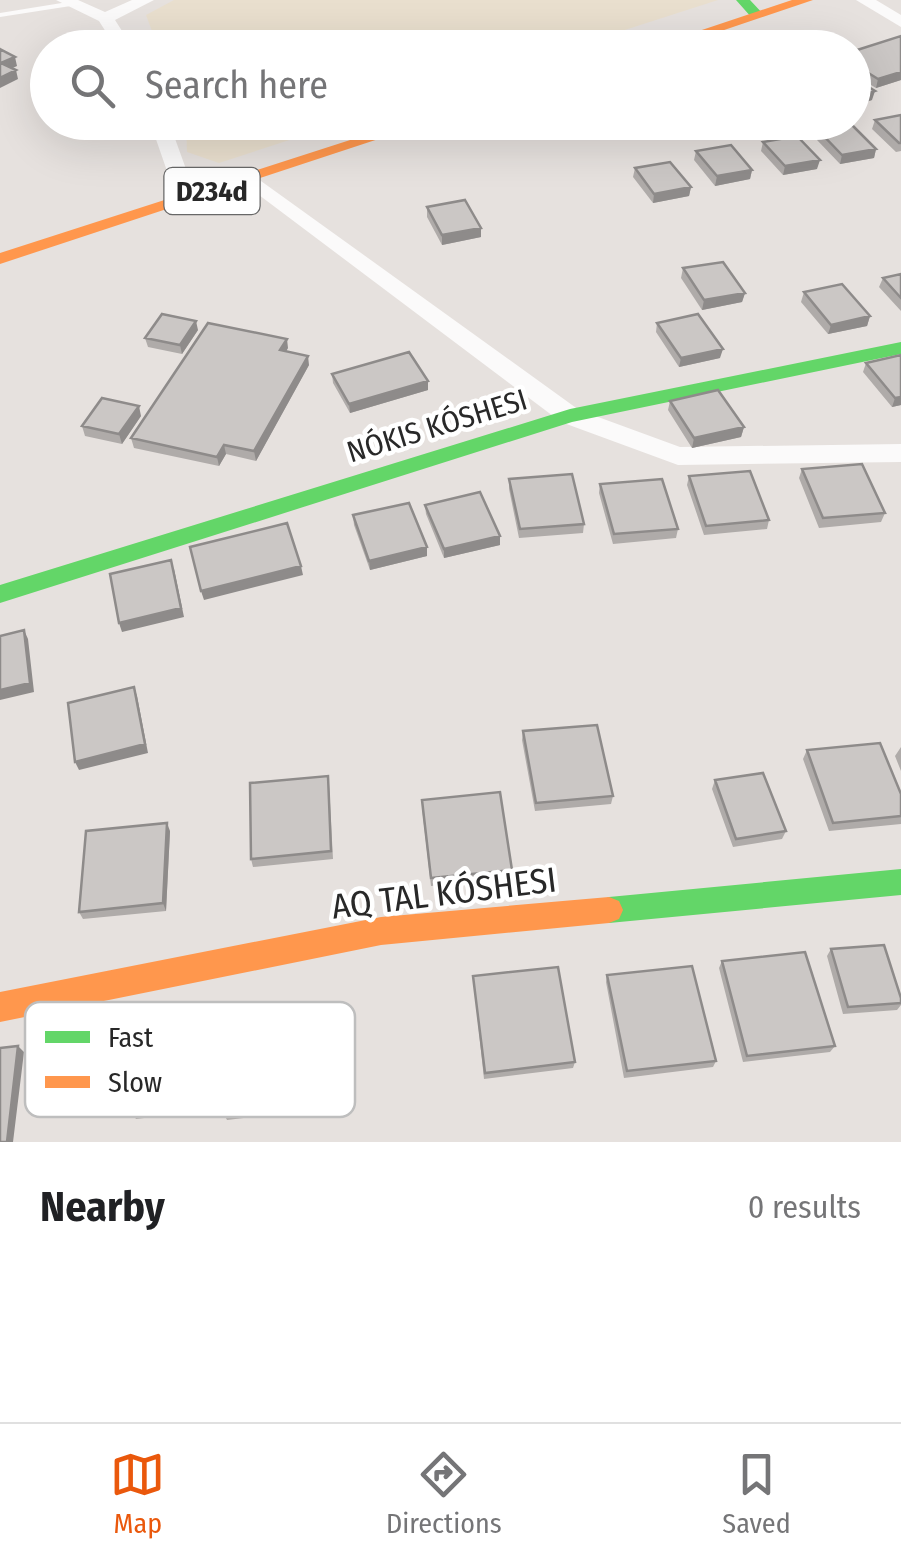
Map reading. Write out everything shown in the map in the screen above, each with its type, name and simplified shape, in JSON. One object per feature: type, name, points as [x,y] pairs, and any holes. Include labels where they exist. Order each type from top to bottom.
[{"type":"street","points":[[105,18],[146,0]]},
{"type":"street","points":[[696,30],[750,7],[806,0]]},
{"type":"street","points":[[864,0],[901,22]]},
{"type":"street","points":[[69,2],[105,18],[113,30]]},
{"type":"street","points":[[166,140],[177,171],[198,196]]},
{"type":"street","name":"D234d","points":[[0,258],[368,140]]},
{"type":"street","points":[[250,179],[570,416],[678,456],[901,453]]},
{"type":"street","name":"NÓKIS KÓSHESI","points":[[0,594],[570,416],[901,348]]},
{"type":"street","name":"AQ TAL KÓSHESI","points":[[0,1006],[380,930],[901,882]]},
{"type":"lane","points":[[0,15],[69,2]]},
{"type":"sand","points":[[174,0],[718,0],[625,30],[152,30],[146,15]]},
{"type":"sand","points":[[187,140],[290,140],[219,163],[187,152]]},
{"type":"building","points":[[901,36],[901,72],[878,79],[871,75],[871,46]]},
{"type":"building","points":[[0,49],[15,57],[1,63],[16,70],[0,78]]},
{"type":"building","points":[[901,115],[901,143],[899,143],[875,120]]},
{"type":"building","points":[[801,140],[820,160],[785,166],[763,142]]},
{"type":"building","points":[[828,140],[867,140],[876,149],[842,155]]},
{"type":"building","points":[[731,145],[752,170],[717,176],[696,151]]},
{"type":"building","points":[[670,162],[691,187],[654,194],[635,168]]},
{"type":"building","points":[[465,200],[481,228],[442,235],[427,207]]},
{"type":"building","points":[[723,262],[745,293],[704,300],[683,268]]},
{"type":"building","points":[[901,274],[901,298],[883,278]]},
{"type":"building","points":[[842,284],[870,316],[831,325],[804,292]]},
{"type":"building","points":[[162,314],[196,321],[180,345],[145,338]]},
{"type":"building","points":[[698,314],[723,349],[681,358],[657,323]]},
{"type":"building","points":[[208,323],[287,339],[280,350],[308,356],[254,451],[224,445],[217,457],[131,438]]},
{"type":"building","points":[[409,352],[428,381],[349,404],[332,374]]},
{"type":"building","points":[[901,355],[901,397],[895,398],[866,363]]},
{"type":"building","points":[[718,390],[744,427],[694,438],[670,401]]},
{"type":"building","points":[[102,398],[139,406],[119,434],[82,426]]},
{"type":"building","points":[[862,464],[885,513],[823,518],[802,469]]},
{"type":"building","points":[[750,471],[769,520],[706,526],[689,476]]},
{"type":"building","points":[[572,474],[584,524],[520,529],[509,479]]},
{"type":"building","points":[[662,479],[678,529],[614,534],[600,484]]},
{"type":"building","points":[[480,492],[500,536],[444,549],[425,505]]},
{"type":"building","points":[[409,503],[427,547],[369,561],[353,515]]},
{"type":"building","points":[[287,523],[301,566],[201,591],[190,547]]},
{"type":"building","points":[[171,560],[181,608],[119,623],[110,574]]},
{"type":"building","points":[[24,630],[30,683],[0,690],[0,636]]},
{"type":"building","points":[[134,687],[145,744],[75,762],[68,703]]},
{"type":"building","points":[[597,725],[613,796],[536,803],[523,731]]},
{"type":"building","points":[[880,743],[901,794],[901,816],[833,823],[807,750]]},
{"type":"building","points":[[763,773],[786,831],[736,839],[715,780]]},
{"type":"building","points":[[328,776],[331,851],[251,859],[250,783]]},
{"type":"building","points":[[500,792],[512,870],[431,878],[422,800]]},
{"type":"building","points":[[167,823],[163,903],[79,912],[86,831]]},
{"type":"building","points":[[884,945],[901,1003],[848,1007],[831,949]]},
{"type":"building","points":[[805,952],[835,1046],[747,1056],[722,961]]},
{"type":"building","points":[[692,966],[716,1061],[627,1071],[607,975]]},
{"type":"building","points":[[558,967],[575,1062],[485,1073],[473,976]]},
{"type":"building","points":[[18,1046],[7,1142],[0,1142],[0,1048]]},
{"type":"traffic: fast","points":[[743,0],[757,15]]},
{"type":"traffic: fast","points":[[0,594],[570,416],[901,348]]},
{"type":"traffic: fast","points":[[609,910],[901,882]]},
{"type":"traffic: slow","points":[[712,30],[806,0]]},
{"type":"traffic: slow","points":[[0,259],[367,140]]},
{"type":"traffic: slow","points":[[25,1002],[381,931],[609,910]]},
{"type":"traffic: slow","points":[[0,1007],[25,1002]]}]
